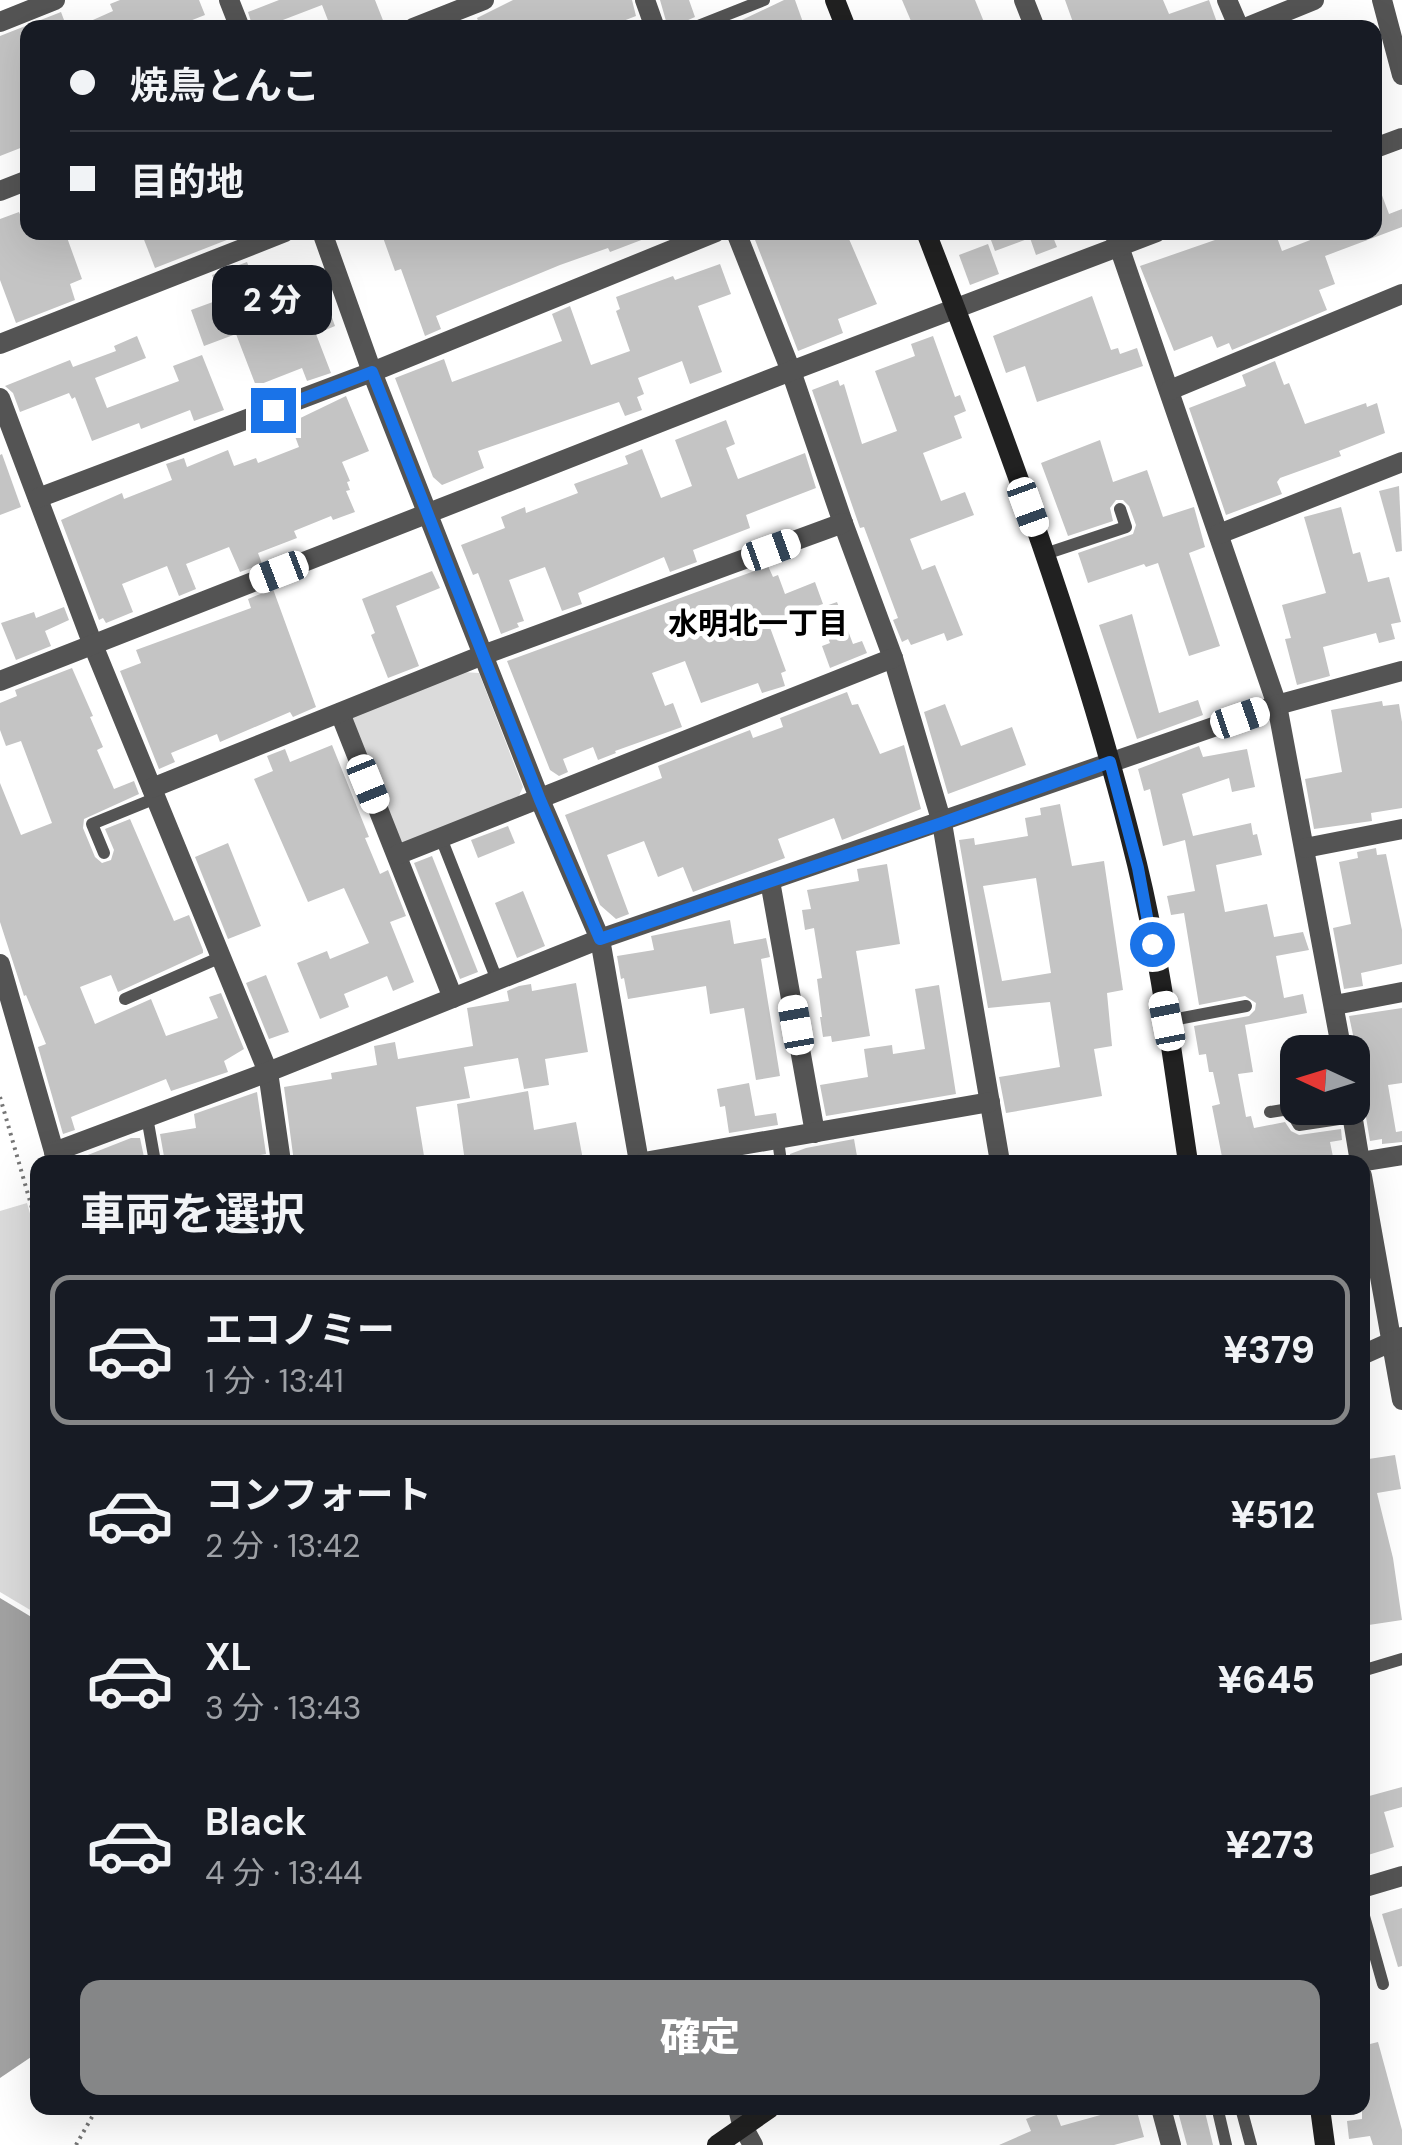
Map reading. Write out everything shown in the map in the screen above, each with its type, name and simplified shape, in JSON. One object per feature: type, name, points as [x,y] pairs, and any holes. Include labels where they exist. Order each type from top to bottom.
[{"type":"street","points":[[0,22],[55,0]]},
{"type":"street","points":[[433,20],[484,0]]},
{"type":"street","points":[[1263,20],[1314,0]]},
{"type":"street","points":[[1382,0],[1402,74]]},
{"type":"street","points":[[0,344],[265,240]]},
{"type":"street","points":[[325,240],[483,656],[600,939],[641,1155]]},
{"type":"street","points":[[38,498],[372,372],[696,240]]},
{"type":"street","points":[[739,240],[792,371],[894,658],[942,823],[999,1155]]},
{"type":"street","points":[[929,240],[1045,554],[1110,762],[1138,868],[1187,1155]]},
{"type":"street","points":[[0,681],[956,308],[1117,240],[1277,705],[1339,1035]]},
{"type":"street","points":[[1170,390],[1402,294]]},
{"type":"street","points":[[0,398],[93,645],[268,1072],[276,1155]]},
{"type":"street","points":[[1219,534],[1402,462]]},
{"type":"street","points":[[154,793],[483,656],[843,523]]},
{"type":"street","points":[[397,856],[894,658]]},
{"type":"street","points":[[61,1155],[600,939],[1277,705],[1402,670]]},
{"type":"street","points":[[340,713],[454,998]]},
{"type":"street","points":[[1304,848],[1402,829]]},
{"type":"street","points":[[770,881],[816,1133]]},
{"type":"street","points":[[0,964],[55,1155]]},
{"type":"street","points":[[1335,1005],[1402,992]]},
{"type":"street","points":[[685,1155],[990,1102]]},
{"type":"street","points":[[1353,1125],[1359,1155]]},
{"type":"street","points":[[1370,1160],[1402,1155]]},
{"type":"street","points":[[1370,1215],[1396,1340],[1402,1400]]},
{"type":"street","points":[[1370,1351],[1396,1340]]},
{"type":"street","points":[[1370,1886],[1402,1876]]},
{"type":"street","points":[[1162,2115],[1166,2144]]},
{"type":"street","points":[[1321,2115],[1324,2145]]},
{"type":"street","points":[[717,2145],[740,2116],[753,2145]]},
{"type":"lane","points":[[713,20],[764,0]]},
{"type":"lane","points":[[1045,554],[1126,527],[1120,508]]},
{"type":"lane","points":[[104,853],[92,824],[154,793]]},
{"type":"lane","points":[[441,838],[497,980]]},
{"type":"lane","points":[[125,999],[221,958]]},
{"type":"lane","points":[[1167,1021],[1246,1006]]},
{"type":"lane","points":[[1270,1112],[1280,1111]]},
{"type":"lane","points":[[147,1118],[155,1155]]},
{"type":"lane","points":[[778,1140],[780,1155]]},
{"type":"lane","points":[[1370,1668],[1402,1658]]},
{"type":"lane","points":[[1370,1937],[1383,1984]]},
{"type":"lane","points":[[1219,2115],[1226,2145]]},
{"type":"lane","points":[[1243,2115],[1251,2145]]},
{"type":"path","points":[[0,1098],[30,1201]]},
{"type":"path","points":[[76,2145],[92,2115]]},
{"type":"shaded area","points":[[462,672],[479,673],[523,787],[518,798],[403,845],[346,717]]},
{"type":"shaded area","points":[[27,1203],[30,1214],[30,1610],[0,1592],[0,1211]]},
{"type":"shaded area","points":[[0,1598],[30,1616],[30,2058],[0,2078]]},
{"type":"building","points":[[120,0],[199,0],[205,15],[192,20],[93,20],[113,11],[110,4]]},
{"type":"building","points":[[279,0],[375,0],[383,20],[328,20],[322,5],[283,20],[250,20],[248,12]]},
{"type":"building","points":[[513,0],[632,0],[636,16],[626,20],[477,18]]},
{"type":"building","points":[[660,0],[689,0],[695,17],[666,20]]},
{"type":"building","points":[[784,0],[795,0],[802,20],[742,20]]},
{"type":"building","points":[[902,0],[975,0],[983,20],[911,20]]},
{"type":"building","points":[[1065,0],[1163,0],[1169,14],[1209,0],[1216,20],[1072,20]]},
{"type":"building","points":[[61,12],[64,20],[41,20]]},
{"type":"building","points":[[20,28],[20,148],[0,156],[0,36]]},
{"type":"building","points":[[1382,195],[1389,214],[1402,209],[1402,227],[1382,235]]},
{"type":"building","points":[[19,212],[20,240],[68,240],[82,279],[70,284],[75,300],[16,323],[0,280],[0,219]]},
{"type":"building","points":[[144,240],[227,240],[155,268]]},
{"type":"building","points":[[384,240],[641,240],[560,265],[436,316],[441,329],[425,336],[401,269],[395,271]]},
{"type":"building","points":[[755,240],[849,240],[877,304],[838,319],[843,333],[798,351]]},
{"type":"building","points":[[991,240],[1025,240],[995,251]]},
{"type":"building","points":[[1031,240],[1054,240],[1057,247],[1036,255]]},
{"type":"building","points":[[1215,240],[1278,240],[1282,251],[1310,240],[1367,240],[1325,256],[1335,284],[1319,290],[1327,310],[1232,350],[1229,343],[1217,348],[1212,336],[1174,351],[1140,266]]},
{"type":"building","points":[[988,244],[999,274],[970,285],[959,255]]},
{"type":"building","points":[[247,262],[268,316],[319,296],[323,306],[327,304],[335,326],[316,334],[331,373],[307,381],[302,368],[256,386],[236,334],[204,346],[191,310],[221,299],[212,275]]},
{"type":"building","points":[[720,264],[731,294],[698,306],[722,372],[690,384],[682,361],[638,378],[644,394],[637,397],[642,410],[625,416],[619,402],[478,451],[484,468],[442,485],[433,477],[395,378],[444,359],[452,382],[562,341],[552,314],[570,306],[591,365],[630,351],[616,311],[620,309],[616,297]]},
{"type":"building","points":[[1092,296],[1111,350],[1118,348],[1120,354],[1137,348],[1143,366],[1037,402],[1025,366],[1006,373],[993,336]]},
{"type":"building","points":[[137,336],[146,358],[95,378],[107,408],[179,381],[173,366],[202,355],[224,410],[194,421],[190,410],[141,429],[139,423],[92,441],[75,397],[72,399],[69,393],[20,412],[13,393],[5,386],[70,360],[73,367],[116,351],[114,346]]},
{"type":"building","points":[[933,336],[955,397],[960,395],[966,411],[954,416],[962,438],[923,453],[941,501],[965,492],[974,515],[910,539],[922,570],[935,565],[963,635],[947,641],[944,633],[911,645],[908,639],[902,642],[893,620],[898,618],[864,527],[860,528],[812,390],[838,380],[840,386],[844,384],[862,444],[897,431],[875,371],[915,356],[911,344]]},
{"type":"building","points":[[1275,361],[1284,385],[1289,383],[1305,424],[1366,403],[1367,407],[1377,403],[1385,433],[1339,451],[1341,456],[1280,478],[1277,482],[1282,494],[1226,515],[1189,408],[1246,386],[1242,375]]},
{"type":"building","points":[[346,396],[369,451],[342,462],[350,481],[350,490],[346,491],[355,512],[333,520],[331,516],[294,531],[297,538],[258,553],[262,564],[240,572],[229,547],[186,564],[196,589],[179,596],[167,566],[122,584],[133,612],[106,623],[103,618],[99,620],[61,520],[122,493],[124,499],[172,480],[166,464],[184,458],[187,467],[228,450],[234,466],[256,458],[258,463],[299,447],[290,423]]},
{"type":"building","points":[[726,420],[735,444],[726,448],[738,479],[805,453],[816,488],[746,515],[750,528],[693,550],[697,562],[670,572],[664,557],[578,593],[582,604],[562,611],[545,567],[509,580],[524,621],[501,634],[478,573],[473,575],[461,545],[505,528],[501,517],[525,507],[526,513],[578,493],[574,484],[628,464],[625,456],[642,449],[661,498],[692,486],[675,440]]},
{"type":"building","points":[[1100,440],[1113,482],[1147,470],[1163,517],[1194,507],[1205,547],[1189,553],[1220,646],[1189,656],[1158,563],[1088,583],[1078,553],[1133,534],[1136,525],[1129,506],[1116,500],[1110,508],[1113,521],[1068,536],[1041,463]]},
{"type":"building","points":[[0,455],[21,507],[0,515]]},
{"type":"building","points":[[1399,486],[1402,551],[1396,552],[1379,491]]},
{"type":"building","points":[[1341,507],[1353,554],[1360,552],[1368,582],[1389,577],[1401,622],[1391,624],[1395,639],[1379,643],[1376,633],[1323,647],[1330,676],[1297,685],[1285,639],[1291,638],[1282,605],[1326,593],[1304,517]]},
{"type":"building","points":[[768,566],[773,577],[778,575],[785,594],[815,582],[823,604],[768,622],[786,671],[781,673],[785,686],[762,693],[758,683],[701,703],[685,661],[652,673],[665,706],[673,703],[682,727],[598,760],[593,747],[563,759],[568,772],[559,776],[550,770],[507,661]]},
{"type":"building","points":[[432,571],[440,588],[396,606],[419,666],[388,678],[362,599]]},
{"type":"building","points":[[273,589],[316,707],[293,717],[290,712],[220,742],[217,734],[171,753],[175,762],[159,769],[120,671],[141,663],[136,650],[251,608],[248,599]]},
{"type":"building","points":[[837,602],[853,644],[862,641],[867,653],[830,668],[822,646],[830,643],[817,609]]},
{"type":"building","points":[[64,607],[69,620],[45,631],[51,646],[16,660],[1,623],[34,612],[36,618]]},
{"type":"building","points":[[1132,614],[1159,713],[1198,700],[1203,715],[1137,739],[1099,625]]},
{"type":"building","points":[[72,668],[93,716],[90,717],[103,747],[97,750],[114,789],[134,781],[139,794],[84,819],[83,828],[95,857],[102,863],[111,860],[114,850],[105,829],[130,819],[174,921],[189,915],[203,950],[118,992],[111,975],[80,987],[95,1024],[151,999],[166,1036],[218,1018],[209,997],[221,993],[244,1049],[224,1061],[228,1072],[171,1091],[166,1079],[71,1117],[75,1130],[63,1134],[38,1047],[46,1044],[24,996],[0,922],[0,783],[21,835],[52,823],[21,741],[6,746],[0,730],[0,703],[17,696],[15,690]]},
{"type":"building","points":[[847,692],[852,705],[858,704],[880,754],[904,745],[921,809],[842,840],[834,818],[778,839],[785,858],[693,892],[683,867],[658,877],[644,841],[607,855],[629,914],[616,919],[600,905],[565,815],[662,778],[658,766],[750,730],[753,738],[783,727],[780,718]]},
{"type":"building","points":[[1382,701],[1383,706],[1399,704],[1402,808],[1371,813],[1372,821],[1314,829],[1305,779],[1342,772],[1331,710]]},
{"type":"building","points":[[945,704],[961,746],[1012,727],[1026,765],[948,794],[924,712]]},
{"type":"building","points":[[332,745],[380,874],[388,870],[406,916],[390,922],[414,982],[393,991],[387,976],[344,994],[349,1007],[320,1019],[297,963],[327,951],[330,959],[369,943],[344,888],[308,902],[254,779],[273,771],[267,756],[285,749],[290,762]]},
{"type":"building","points":[[1199,746],[1203,757],[1247,749],[1255,787],[1232,792],[1229,778],[1182,794],[1193,836],[1251,823],[1253,835],[1257,834],[1262,855],[1216,865],[1225,912],[1267,904],[1274,937],[1303,932],[1309,950],[1276,956],[1284,998],[1303,994],[1307,1013],[1245,1025],[1253,1072],[1238,1074],[1246,1117],[1251,1116],[1254,1128],[1280,1123],[1299,1135],[1341,1129],[1342,1140],[1330,1142],[1333,1155],[1222,1155],[1212,1106],[1220,1104],[1206,1054],[1199,1055],[1194,1026],[1249,1016],[1256,1003],[1245,996],[1199,1005],[1184,913],[1171,915],[1167,896],[1195,891],[1185,840],[1163,846],[1150,789],[1144,791],[1138,769]]},
{"type":"building","points":[[1060,804],[1072,866],[1104,861],[1123,990],[1107,993],[1112,1046],[1094,1049],[1102,1096],[1006,1113],[999,1077],[1060,1067],[1050,1002],[988,1008],[959,840],[974,838],[975,845],[1028,836],[1025,818],[1041,815],[1040,808]],"holes":[[[1036,878],[1051,973],[1002,981],[983,886]]]},
{"type":"building","points":[[508,826],[515,843],[478,858],[471,840]]},
{"type":"building","points":[[228,843],[261,926],[228,939],[195,857]]},
{"type":"building","points":[[1376,848],[1377,855],[1386,854],[1402,930],[1402,964],[1361,973],[1363,986],[1344,989],[1333,928],[1351,924],[1339,862]]},
{"type":"building","points":[[432,856],[478,972],[460,979],[414,863]]},
{"type":"building","points":[[887,864],[900,944],[856,951],[870,1036],[832,1042],[831,1036],[823,1037],[817,979],[822,978],[814,928],[805,930],[802,910],[811,909],[807,890],[859,881],[857,869]]},
{"type":"building","points":[[523,891],[545,946],[517,958],[495,903]]},
{"type":"building","points":[[730,920],[734,944],[766,938],[770,957],[761,959],[780,1076],[756,1080],[744,1008],[710,1014],[706,986],[628,999],[624,978],[621,979],[617,956],[654,950],[651,936]]},
{"type":"building","points":[[266,975],[289,1032],[269,1039],[246,983]]},
{"type":"building","points":[[576,983],[588,1052],[545,1059],[549,1085],[524,1089],[518,1058],[464,1067],[470,1098],[416,1107],[424,1155],[293,1155],[284,1087],[332,1079],[331,1073],[377,1065],[374,1046],[395,1042],[398,1059],[473,1046],[467,1008],[509,1001],[507,991],[519,986],[531,984],[532,991]]},
{"type":"building","points":[[939,985],[956,1094],[826,1116],[820,1085],[868,1077],[864,1049],[892,1045],[893,1054],[925,1049],[915,989]]},
{"type":"building","points":[[1402,1008],[1402,1083],[1388,1085],[1396,1132],[1402,1131],[1402,1142],[1370,1141],[1370,1035],[1353,1035],[1349,1016]]},
{"type":"building","points":[[749,1083],[755,1116],[776,1113],[778,1125],[729,1133],[725,1106],[720,1107],[717,1089]]},
{"type":"building","points":[[528,1091],[534,1130],[576,1122],[582,1155],[464,1155],[457,1104]]},
{"type":"building","points":[[257,1092],[266,1154],[164,1155],[160,1134],[196,1128],[194,1114]]},
{"type":"building","points":[[140,1138],[144,1155],[88,1155]]},
{"type":"building","points":[[854,1139],[857,1155],[790,1155]]},
{"type":"building","points":[[1395,1455],[1401,1489],[1377,1493],[1393,1558],[1402,1620],[1370,1625],[1370,1459]]},
{"type":"building","points":[[1402,1787],[1402,1807],[1384,1812],[1394,1847],[1370,1854],[1370,1796]]},
{"type":"building","points":[[1402,1908],[1402,1966],[1398,1967],[1382,1914]]},
{"type":"building","points":[[1378,2042],[1402,2130],[1402,2145],[1373,2145],[1370,2136],[1349,2139],[1347,2121],[1370,2115],[1370,2044]]},
{"type":"building","points":[[1057,2115],[1061,2126],[1100,2115],[1138,2115],[1144,2137],[1114,2145],[999,2145],[1031,2131],[1026,2119]]},
{"type":"building","points":[[1179,2115],[1206,2115],[1213,2145],[1187,2145]]},
{"type":"district","name":"水明北一丁目","points":[[758,624]]},
{"type":"route","points":[[273,410],[372,372],[540,800],[600,939],[1110,762],[1138,868],[1152,944]]}]
